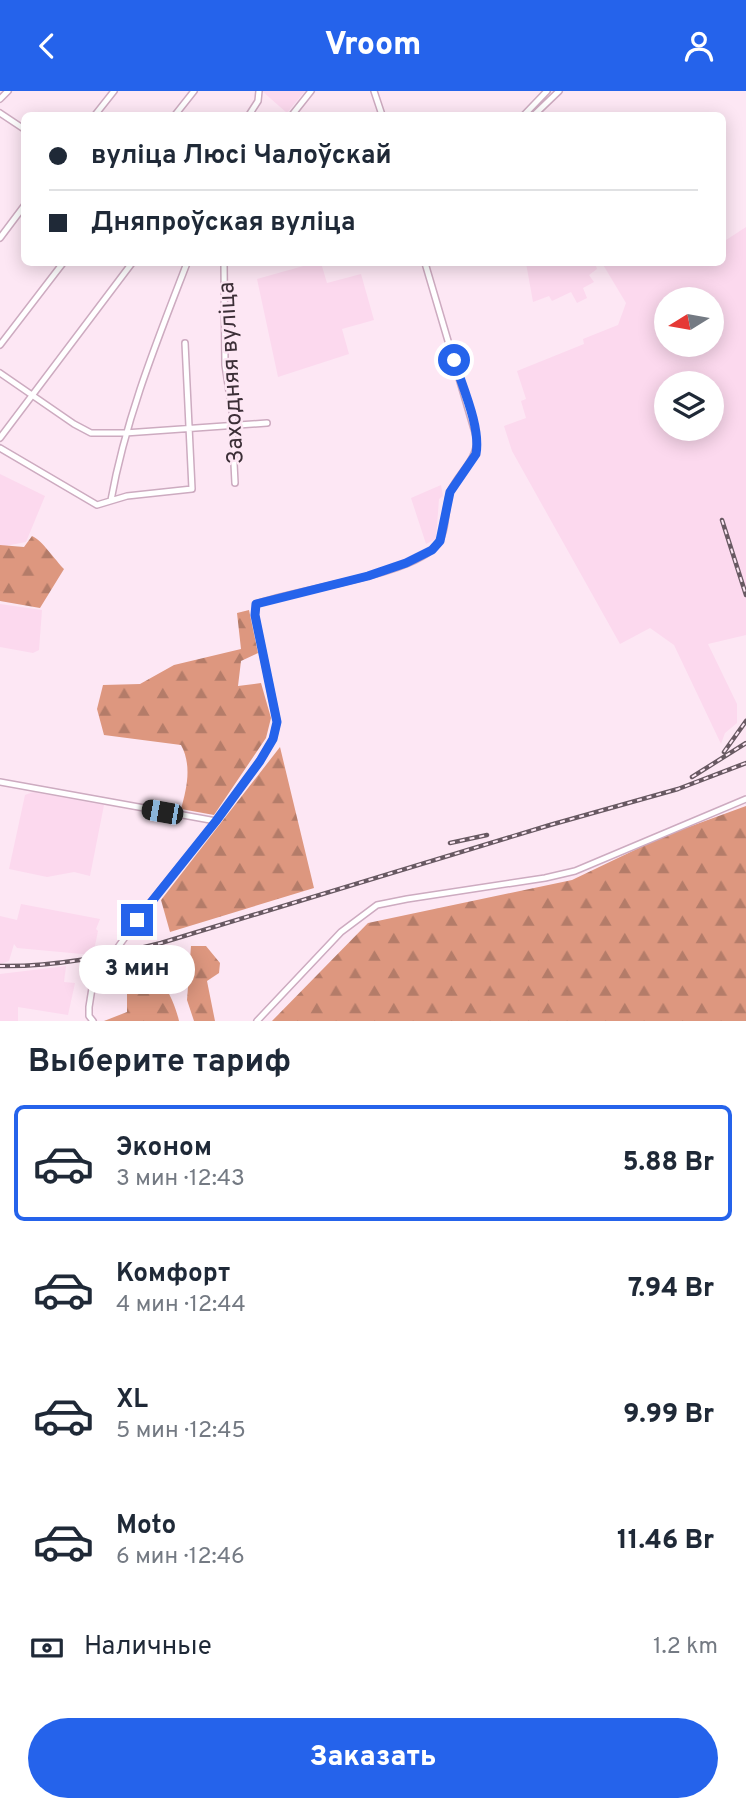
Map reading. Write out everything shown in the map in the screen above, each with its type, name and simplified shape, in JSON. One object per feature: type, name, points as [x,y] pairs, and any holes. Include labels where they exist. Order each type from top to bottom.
[{"type":"street","points":[[0,99],[8,91]]},
{"type":"street","points":[[97,112],[114,91]]},
{"type":"street","points":[[177,112],[194,91]]},
{"type":"street","points":[[251,112],[258,101],[259,91]]},
{"type":"street","points":[[294,112],[312,91]]},
{"type":"street","points":[[374,91],[381,112]]},
{"type":"street","points":[[527,112],[547,91]]},
{"type":"street","points":[[537,112],[559,91]]},
{"type":"street","points":[[0,113],[21,127]]},
{"type":"street","points":[[0,238],[21,210]]},
{"type":"street","points":[[0,345],[61,266]]},
{"type":"street","points":[[0,438],[130,266]]},
{"type":"street","points":[[111,500],[125,433],[145,370],[186,266]]},
{"type":"street","name":"Заходняя вуліца","points":[[224,266],[225,365],[233,417],[235,483]]},
{"type":"street","points":[[93,1021],[89,1016],[89,1007],[93,982],[146,908],[216,821],[273,739],[277,722],[255,615],[256,604],[368,576],[406,563],[432,550],[440,541],[450,492],[476,454],[475,428],[426,266]]},
{"type":"street","points":[[0,447],[97,505],[127,496],[192,489],[186,343]]},
{"type":"street","points":[[0,373],[91,433],[267,423]]},
{"type":"street","points":[[0,782],[216,821]]},
{"type":"street","points":[[257,1021],[341,932],[377,905],[575,871],[746,799]]},
{"type":"shaded area","points":[[262,91],[305,91],[286,112]]},
{"type":"shaded area","points":[[746,227],[746,635],[708,644],[737,704],[737,723],[725,733],[721,744],[674,645],[650,628],[620,644],[512,451],[504,426],[526,418],[521,401],[526,399],[517,371],[584,344],[583,339],[618,325],[626,303],[604,266],[726,266],[726,240]]},
{"type":"shaded area","points":[[303,266],[322,266],[327,283],[361,274],[374,320],[342,329],[349,354],[278,377],[257,279]]},
{"type":"shaded area","points":[[527,266],[596,266],[597,269],[589,275],[594,282],[583,288],[587,298],[577,303],[571,292],[552,301],[549,296],[533,302]]},
{"type":"shaded area","points":[[0,474],[45,496],[26,542],[0,547]]},
{"type":"shaded area","points":[[441,485],[443,496],[439,499],[436,539],[426,544],[411,498]]},
{"type":"shaded area","points":[[0,604],[42,610],[39,650],[33,653],[0,647]]},
{"type":"shaded area","points":[[33,792],[104,805],[90,876],[74,872],[47,877],[9,869],[25,795]]},
{"type":"shaded area","points":[[21,904],[100,919],[93,955],[17,948],[14,944],[9,961],[0,964],[0,916],[17,920]]},
{"type":"shaded area","points":[[66,966],[64,982],[75,983],[68,1015],[18,1007],[18,1021],[0,1021],[0,974]]},
{"type":"green space","points":[[32,536],[64,569],[40,608],[0,601],[0,545],[24,547]]},
{"type":"green space","points":[[249,610],[258,653],[241,661],[238,686],[261,683],[271,718],[266,738],[214,815],[181,809],[187,785],[187,769],[181,745],[104,735],[97,709],[103,685],[140,684],[174,665],[241,649],[237,613]]},
{"type":"green space","points":[[280,747],[314,888],[170,932],[161,900]]},
{"type":"green space","points":[[746,806],[746,1021],[272,1021],[368,923],[572,880],[664,836]]},
{"type":"green space","points":[[191,946],[206,946],[220,963],[219,973],[207,981],[215,1021],[194,1021],[187,1000]]},
{"type":"green space","points":[[138,955],[164,985],[179,1021],[104,1021],[127,1012],[127,963]]},
{"type":"railway","points":[[722,520],[746,595]]},
{"type":"railway","points":[[724,752],[746,721]]},
{"type":"railway","points":[[692,777],[746,743]]},
{"type":"railway","points":[[0,966],[81,960],[161,943],[678,789],[746,763]]},
{"type":"railway","points":[[450,843],[487,835]]},
{"type":"route","points":[[137,920],[216,821],[273,739],[277,722],[255,615],[256,604],[398,566],[432,550],[440,541],[450,492],[476,454],[477,447],[475,428],[454,360]]}]
